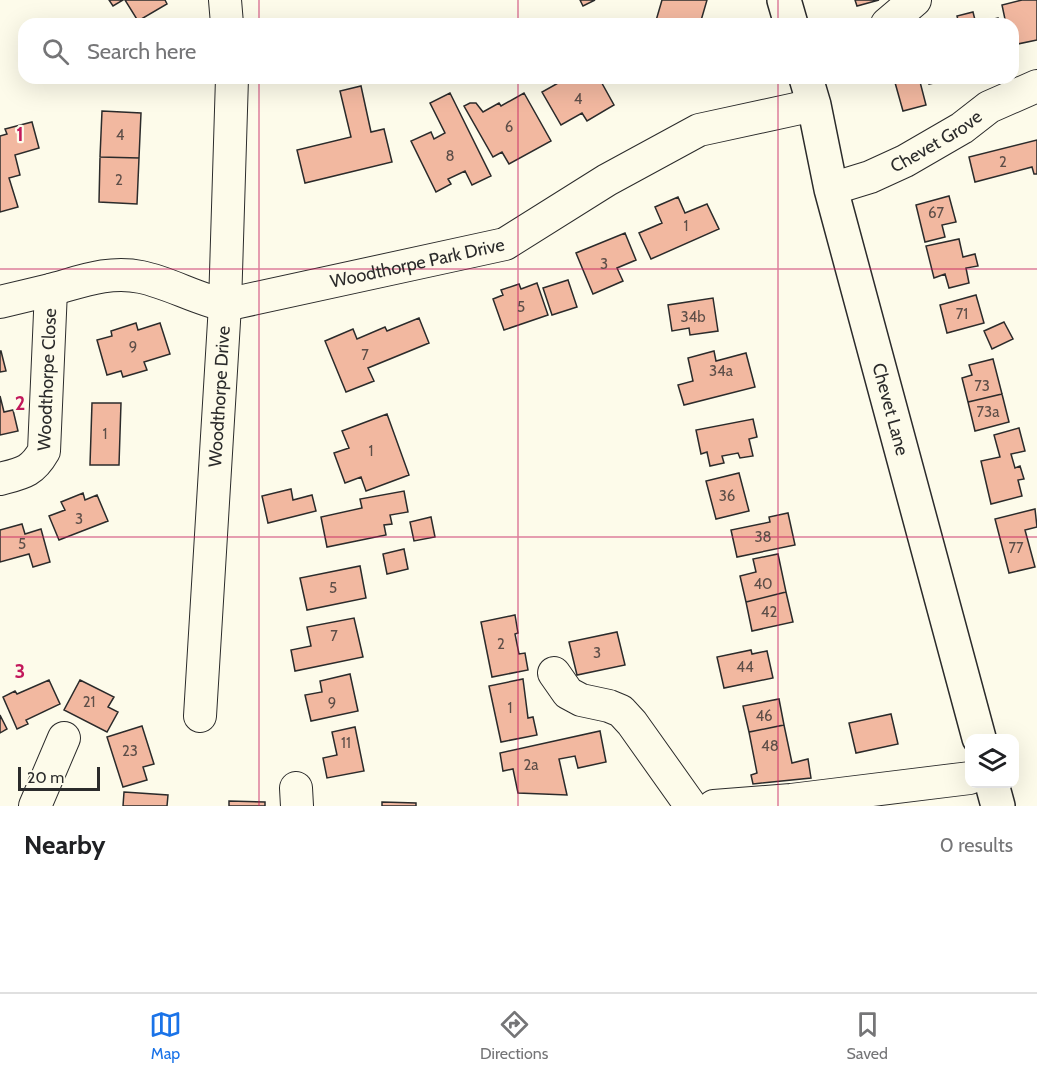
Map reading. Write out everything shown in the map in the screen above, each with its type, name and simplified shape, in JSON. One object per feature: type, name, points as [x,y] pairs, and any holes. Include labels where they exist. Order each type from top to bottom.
[{"type":"main road","points":[[784,0],[789,18]]},
{"type":"main road","name":"Chevet Lane","points":[[813,87],[831,189],[978,734]]},
{"type":"main road","points":[[993,788],[998,806]]},
{"type":"street","points":[[225,0],[226,18]]},
{"type":"street","points":[[893,18],[915,0]]},
{"type":"street","name":"Woodthorpe Drive","points":[[200,716],[225,305],[232,84]]},
{"type":"street","name":"Chevet Grove","points":[[831,189],[870,177],[905,161],[962,128],[989,107],[1037,86]]},
{"type":"street","name":"Woodthorpe Park Drive","points":[[0,302],[85,279],[112,275],[140,277],[210,302],[225,305],[505,244],[607,180],[699,130],[813,87]]},
{"type":"street","name":"Woodthorpe Close","points":[[0,479],[22,473],[36,464],[44,451],[51,290]]},
{"type":"street","points":[[554,673],[568,693],[573,709],[609,706],[621,711],[691,806]]},
{"type":"street","points":[[35,806],[64,738]]},
{"type":"street","points":[[714,806],[790,800],[965,778]]},
{"type":"building","points":[[109,0],[123,0],[113,6]]},
{"type":"building","points":[[125,0],[165,0],[167,4],[143,18],[136,18]]},
{"type":"building","points":[[580,0],[595,0],[583,6]]},
{"type":"building","points":[[662,0],[707,0],[702,18],[657,18]]},
{"type":"building","points":[[855,0],[879,0],[857,6]]},
{"type":"building","points":[[1022,0],[1037,0],[1037,40],[1019,44],[1019,18],[1005,18],[1002,5]]},
{"type":"building","points":[[973,12],[974,18],[958,18],[957,16]]},
{"type":"building","points":[[556,84],[602,84],[614,105],[587,121],[582,113],[561,125],[542,92]]},
{"type":"building","points":[[895,84],[921,84],[926,105],[903,111]]},
{"type":"building","points":[[361,86],[371,132],[384,129],[392,162],[305,183],[297,150],[351,137],[340,91]]},
{"type":"building","points":[[450,93],[491,176],[472,185],[465,171],[448,179],[451,184],[436,192],[411,141],[431,132],[434,139],[445,133],[430,103]]},
{"type":"building","points":[[524,93],[551,141],[509,164],[502,152],[493,157],[464,106],[476,103],[483,112],[499,103],[501,106]]},
{"type":"building","points":[[102,111],[141,113],[139,158],[100,157]]},
{"type":"building","points":[[32,122],[39,148],[15,155],[20,175],[9,178],[18,207],[0,212],[0,136],[7,134],[5,129]]},
{"type":"building","points":[[1037,140],[1037,174],[1034,174],[1032,167],[975,182],[969,157]]},
{"type":"building","points":[[100,157],[139,158],[137,204],[99,202]]},
{"type":"building","points":[[949,196],[956,222],[942,225],[945,237],[925,242],[916,205]]},
{"type":"building","points":[[678,197],[685,213],[707,204],[719,229],[651,259],[639,233],[662,223],[655,207]]},
{"type":"building","points":[[625,233],[636,260],[617,268],[623,281],[593,294],[576,253]]},
{"type":"building","points":[[959,239],[963,257],[975,254],[978,266],[966,268],[969,283],[949,288],[945,274],[934,278],[926,246]]},
{"type":"building","points":[[568,280],[577,307],[552,315],[543,288]]},
{"type":"building","points":[[537,283],[548,315],[504,330],[493,299],[503,295],[501,290],[519,284],[521,289]]},
{"type":"building","points":[[976,295],[984,323],[947,333],[940,305]]},
{"type":"building","points":[[713,298],[718,331],[690,335],[689,328],[672,331],[668,305]]},
{"type":"building","points":[[419,318],[429,343],[368,368],[374,381],[346,392],[325,341],[353,329],[357,339],[385,327],[387,331]]},
{"type":"building","points":[[1004,322],[1013,339],[992,349],[984,331]]},
{"type":"building","points":[[136,323],[138,330],[160,323],[170,354],[144,362],[147,370],[123,377],[121,371],[107,375],[97,340],[112,336],[111,331]]},
{"type":"building","points":[[0,351],[6,371],[0,372]]},
{"type":"building","points":[[714,351],[716,361],[746,353],[755,387],[684,405],[678,385],[693,381],[688,358]]},
{"type":"building","points":[[993,359],[1002,394],[968,402],[962,378],[972,375],[969,365]]},
{"type":"building","points":[[1002,394],[1009,422],[975,431],[968,402]]},
{"type":"building","points":[[0,396],[4,412],[13,410],[18,431],[0,435]]},
{"type":"building","points":[[92,403],[121,403],[119,465],[90,465]]},
{"type":"building","points":[[387,414],[409,475],[366,491],[361,477],[345,483],[334,453],[349,448],[342,431]]},
{"type":"building","points":[[753,419],[757,437],[749,439],[753,456],[740,458],[738,453],[722,456],[724,463],[710,466],[707,452],[701,454],[696,430]]},
{"type":"building","points":[[1019,428],[1025,451],[1011,454],[1015,468],[1020,466],[1024,479],[1018,480],[1022,496],[991,504],[981,461],[1000,457],[994,435]]},
{"type":"building","points":[[739,473],[749,511],[716,519],[706,481]]},
{"type":"building","points":[[291,489],[293,500],[312,495],[316,511],[268,523],[262,496]]},
{"type":"building","points":[[404,491],[408,512],[390,515],[392,524],[384,525],[386,535],[327,547],[321,517],[362,508],[360,499]]},
{"type":"building","points":[[83,493],[85,500],[97,495],[108,521],[59,540],[49,516],[65,510],[61,502]]},
{"type":"building","points":[[1035,509],[1037,527],[1025,530],[1035,567],[1009,573],[995,519]]},
{"type":"building","points":[[788,513],[795,545],[737,557],[731,530],[770,522],[769,517]]},
{"type":"building","points":[[431,517],[435,537],[414,541],[410,522]]},
{"type":"building","points":[[22,524],[25,534],[41,529],[50,562],[33,567],[29,554],[0,562],[0,530]]},
{"type":"building","points":[[404,549],[408,569],[387,574],[383,554]]},
{"type":"building","points":[[778,554],[786,592],[746,602],[740,576],[756,572],[753,559]]},
{"type":"building","points":[[360,566],[366,598],[307,610],[300,578]]},
{"type":"building","points":[[786,592],[793,622],[752,631],[746,602]]},
{"type":"building","points":[[515,615],[518,633],[515,634],[519,654],[525,653],[528,670],[492,677],[481,622]]},
{"type":"building","points":[[354,618],[363,657],[295,671],[291,650],[311,646],[307,627]]},
{"type":"building","points":[[617,632],[625,665],[577,675],[569,642]]},
{"type":"building","points":[[751,650],[752,654],[767,651],[773,678],[724,688],[717,657]]},
{"type":"building","points":[[350,674],[358,711],[311,721],[305,695],[322,692],[320,681]]},
{"type":"building","points":[[523,679],[528,718],[533,717],[537,735],[501,742],[489,686]]},
{"type":"building","points":[[49,680],[60,704],[26,720],[28,724],[17,729],[3,697],[15,691],[17,694]]},
{"type":"building","points":[[80,680],[114,697],[108,707],[118,712],[107,732],[64,710]]},
{"type":"building","points":[[779,699],[784,725],[749,732],[743,706]]},
{"type":"building","points":[[891,714],[898,744],[856,753],[849,723]]},
{"type":"building","points":[[0,715],[7,729],[0,733]]},
{"type":"building","points":[[784,725],[792,763],[808,759],[811,778],[753,784],[751,775],[757,773],[749,732]]},
{"type":"building","points":[[142,726],[154,764],[143,767],[147,780],[123,787],[107,737]]},
{"type":"building","points":[[355,727],[364,771],[327,778],[323,758],[337,755],[332,732]]},
{"type":"building","points":[[600,731],[606,762],[578,768],[575,756],[559,759],[567,795],[518,793],[513,769],[503,771],[500,753]]},
{"type":"building","points":[[124,792],[168,795],[167,806],[123,806]]},
{"type":"building","points":[[229,801],[265,802],[265,806],[229,806]]},
{"type":"building","points":[[382,802],[416,803],[416,806],[382,806]]}]
